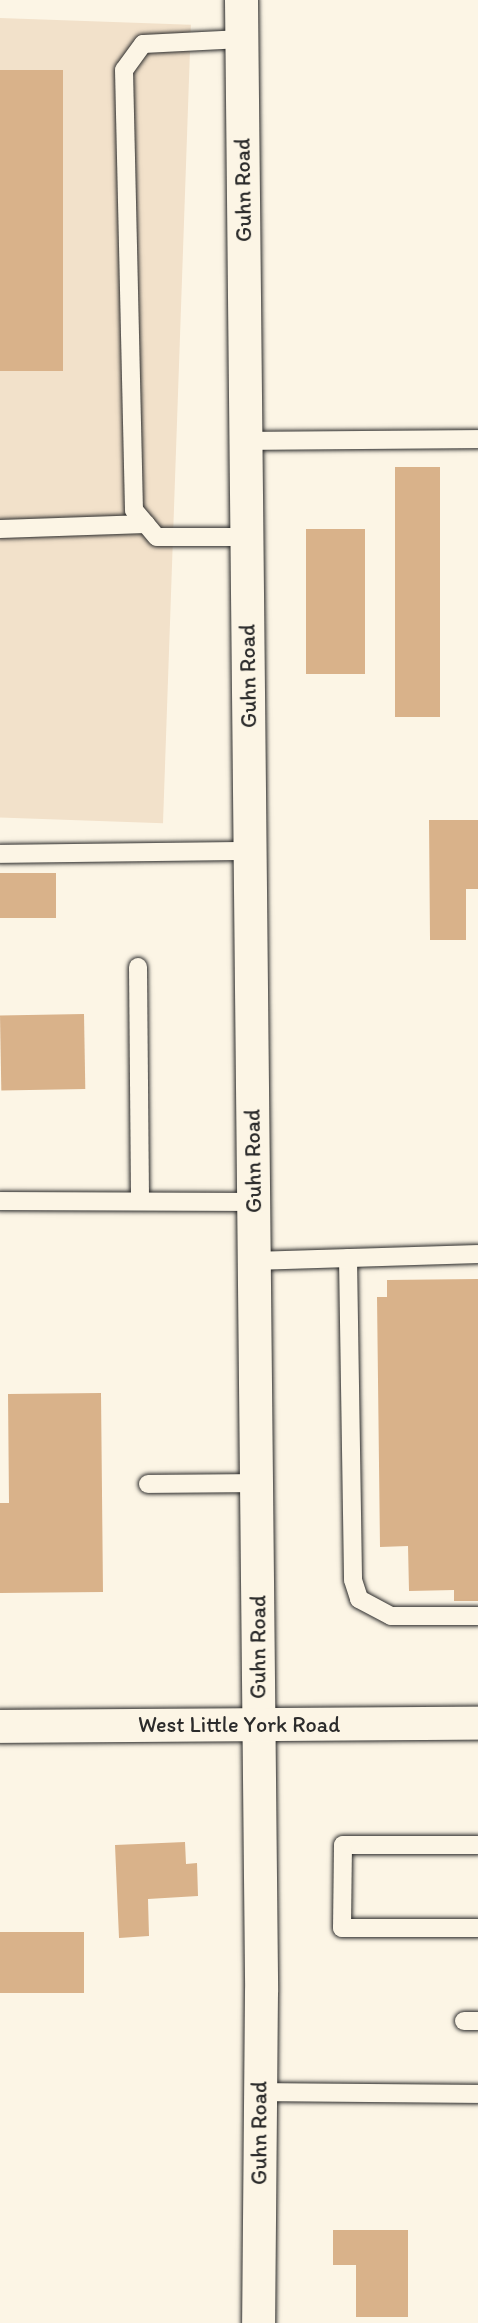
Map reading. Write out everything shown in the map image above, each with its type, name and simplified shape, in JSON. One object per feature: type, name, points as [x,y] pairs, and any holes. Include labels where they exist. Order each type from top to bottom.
[{"type":"street","name":"Guhn Road","points":[[242,0],[258,1726],[260,2092],[258,2323]]},
{"type":"street","name":"West Little York Road","points":[[0,1726],[478,1723]]},
{"type":"lane","points":[[242,39],[143,44],[124,70],[134,510],[157,537],[246,537]]},
{"type":"lane","points":[[246,441],[478,439]]},
{"type":"lane","points":[[0,530],[146,524]]},
{"type":"lane","points":[[0,854],[250,851]]},
{"type":"lane","points":[[138,967],[140,1201]]},
{"type":"lane","points":[[0,1201],[253,1202]]},
{"type":"lane","points":[[254,1261],[478,1254]]},
{"type":"lane","points":[[348,1258],[353,1580],[359,1599],[391,1616],[478,1616]]},
{"type":"lane","points":[[148,1484],[256,1483]]},
{"type":"lane","points":[[478,1845],[343,1845],[342,1928],[478,1928]]},
{"type":"lane","points":[[260,2092],[478,2094]]},
{"type":"shaded area","points":[[0,18],[191,25],[163,823],[0,817]]},
{"type":"building","points":[[0,70],[63,70],[63,371],[0,371]]},
{"type":"building","points":[[395,467],[440,467],[440,717],[395,717]]},
{"type":"building","points":[[306,529],[365,529],[365,674],[306,674]]},
{"type":"building","points":[[429,820],[478,820],[478,889],[466,889],[466,940],[430,940]]},
{"type":"building","points":[[0,873],[56,873],[56,918],[0,918]]},
{"type":"building","points":[[84,1014],[85,1089],[1,1090],[0,1015]]},
{"type":"building","points":[[478,1279],[478,1601],[454,1601],[454,1590],[409,1591],[408,1546],[380,1547],[377,1297],[387,1297],[387,1280]]},
{"type":"building","points":[[101,1393],[103,1592],[0,1593],[0,1503],[9,1503],[8,1394]]},
{"type":"building","points":[[185,1842],[186,1864],[197,1863],[198,1896],[148,1899],[149,1936],[119,1938],[115,1845]]},
{"type":"building","points":[[0,1932],[84,1932],[84,1993],[0,1993]]},
{"type":"building","points":[[333,2230],[408,2230],[408,2317],[356,2317],[356,2265],[333,2265]]}]
